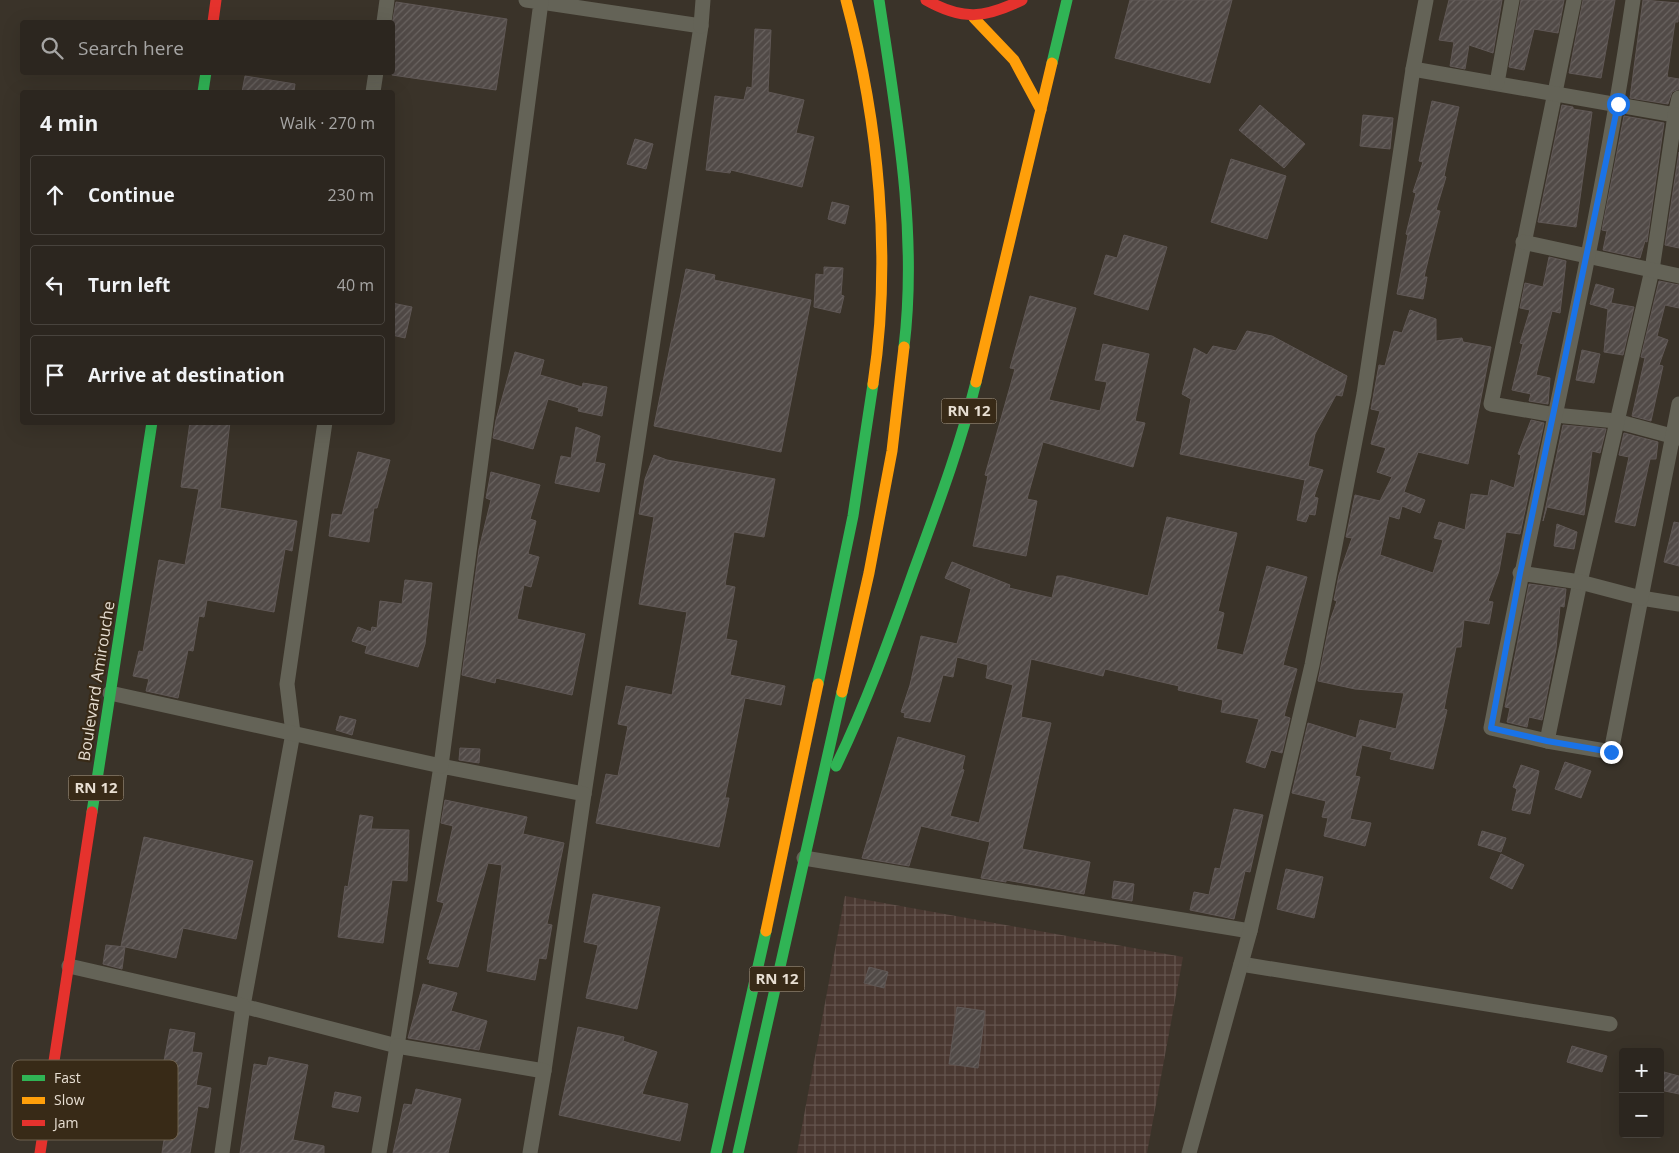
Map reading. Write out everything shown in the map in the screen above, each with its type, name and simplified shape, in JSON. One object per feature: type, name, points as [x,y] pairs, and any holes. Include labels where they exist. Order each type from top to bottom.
[{"type":"main road","points":[[213,20],[216,0]]},
{"type":"main road","points":[[716,1153],[752,1000],[853,516],[875,370],[883,260],[877,176],[860,50],[846,0]]},
{"type":"main road","points":[[816,805],[870,573],[892,451],[909,308],[904,172],[879,0]]},
{"type":"main road","points":[[926,0],[942,9],[974,18],[989,31],[1014,60],[1041,110]]},
{"type":"main road","points":[[974,18],[1022,0]]},
{"type":"main road","name":"RN 12","points":[[738,1153],[816,805],[856,724],[924,544],[968,415],[1067,0]]},
{"type":"main road","points":[[202,90],[205,75]]},
{"type":"main road","name":"Boulevard Amirouche","points":[[54,1060],[152,425]]},
{"type":"main road","name":"Boulevard Amirouche","points":[[40,1153],[42,1140]]},
{"type":"street","points":[[384,20],[387,0]]},
{"type":"street","points":[[530,1153],[702,26],[703,0]]},
{"type":"street","points":[[1189,1153],[1250,931],[1312,666],[1364,394],[1413,68],[1426,0]]},
{"type":"street","points":[[1497,83],[1512,0]]},
{"type":"street","points":[[1574,0],[1491,404],[1555,415],[1616,421],[1676,437]]},
{"type":"street","points":[[1633,0],[1618,104],[1555,415],[1520,573],[1491,728],[1547,741],[1611,752],[1641,598],[1676,437],[1679,404]]},
{"type":"street","points":[[379,1153],[441,766],[533,1],[702,26]]},
{"type":"street","points":[[1413,68],[1677,116]]},
{"type":"street","points":[[374,90],[376,75]]},
{"type":"street","points":[[1547,741],[1580,582],[1652,270],[1679,98]]},
{"type":"street","points":[[1523,242],[1679,276]]},
{"type":"street","points":[[222,1153],[243,1006],[293,733],[287,684],[325,425]]},
{"type":"street","points":[[1520,573],[1580,582],[1641,598],[1679,604]]},
{"type":"street","points":[[110,693],[441,766],[584,794]]},
{"type":"street","points":[[804,858],[1250,931]]},
{"type":"street","points":[[1241,964],[1610,1024]]},
{"type":"street","points":[[69,966],[243,1006],[397,1046],[544,1071]]},
{"type":"shaded area","points":[[845,896],[1183,957],[1147,1153],[797,1153]]},
{"type":"building","points":[[1130,0],[1232,0],[1210,83],[1115,58]]},
{"type":"building","points":[[1449,0],[1502,0],[1493,53],[1469,45],[1465,69],[1450,66],[1454,42],[1439,40]]},
{"type":"building","points":[[1521,0],[1564,0],[1558,33],[1534,29],[1524,70],[1509,67]]},
{"type":"building","points":[[1583,0],[1615,0],[1601,78],[1569,73]]},
{"type":"building","points":[[1643,0],[1679,3],[1678,22],[1675,22],[1667,77],[1679,79],[1679,89],[1672,92],[1668,104],[1630,98]]},
{"type":"building","points":[[396,2],[507,19],[496,90],[392,75],[395,75],[395,20],[393,20]]},
{"type":"building","points":[[755,29],[771,30],[768,92],[804,100],[796,133],[814,137],[802,187],[731,170],[730,173],[706,170],[715,96],[744,100],[747,87],[752,88]]},
{"type":"building","points":[[245,76],[295,84],[294,90],[242,90]]},
{"type":"building","points":[[1432,101],[1459,107],[1444,176],[1446,177],[1436,210],[1440,211],[1424,277],[1427,277],[1423,299],[1397,294],[1408,235],[1406,234],[1416,193],[1413,192],[1423,162],[1419,161]]},
{"type":"building","points":[[1260,105],[1305,144],[1284,168],[1239,130]]},
{"type":"building","points":[[1562,105],[1592,112],[1576,227],[1538,222]]},
{"type":"building","points":[[1363,115],[1393,118],[1390,149],[1360,146]]},
{"type":"building","points":[[1624,116],[1664,123],[1647,242],[1645,241],[1640,258],[1603,250],[1607,231],[1602,230]]},
{"type":"building","points":[[635,139],[653,144],[646,169],[627,164]]},
{"type":"building","points":[[1679,152],[1679,248],[1665,245]]},
{"type":"building","points":[[1231,159],[1286,176],[1267,239],[1211,222]]},
{"type":"building","points":[[832,202],[849,206],[845,224],[828,219]]},
{"type":"building","points":[[1124,235],[1167,247],[1148,310],[1094,294],[1106,255],[1117,258]]},
{"type":"building","points":[[1549,257],[1566,261],[1560,313],[1552,311],[1536,375],[1550,378],[1548,404],[1529,401],[1531,394],[1512,390],[1523,344],[1520,343],[1530,310],[1520,308],[1525,283],[1543,287]]},
{"type":"building","points":[[824,267],[843,268],[841,295],[844,296],[840,313],[814,307],[816,274],[824,275]]},
{"type":"building","points":[[686,269],[715,275],[714,280],[811,300],[781,452],[654,426]]},
{"type":"building","points":[[1659,281],[1679,285],[1679,308],[1665,305],[1657,336],[1668,340],[1659,365],[1663,366],[1651,421],[1632,416],[1645,358],[1641,357]]},
{"type":"building","points":[[1596,284],[1614,289],[1611,303],[1634,307],[1623,355],[1604,352],[1608,309],[1590,304]]},
{"type":"building","points":[[1030,296],[1076,308],[1049,400],[1100,411],[1107,382],[1095,380],[1103,344],[1149,354],[1135,421],[1145,423],[1133,467],[1043,442],[1027,499],[1037,501],[1026,556],[973,546],[988,476],[985,475],[1015,369],[1010,368]]},
{"type":"building","points":[[395,304],[412,307],[405,338],[395,336]]},
{"type":"building","points":[[1410,310],[1436,319],[1436,341],[1462,338],[1463,342],[1491,347],[1468,464],[1418,452],[1404,492],[1425,500],[1420,513],[1402,506],[1399,519],[1389,516],[1380,555],[1433,573],[1443,540],[1434,538],[1439,522],[1465,530],[1471,494],[1488,496],[1491,480],[1514,488],[1521,455],[1518,454],[1531,420],[1544,423],[1520,534],[1506,532],[1499,571],[1488,601],[1493,602],[1489,624],[1464,620],[1461,647],[1456,647],[1444,709],[1447,710],[1433,769],[1390,759],[1392,752],[1362,745],[1355,776],[1360,777],[1350,819],[1371,823],[1365,846],[1324,836],[1328,818],[1322,817],[1326,801],[1292,793],[1308,723],[1356,738],[1360,720],[1396,729],[1404,693],[1355,689],[1318,681],[1330,621],[1337,601],[1334,600],[1339,575],[1352,538],[1346,537],[1355,495],[1380,501],[1392,477],[1377,472],[1386,448],[1371,444],[1380,411],[1371,409],[1379,365],[1385,366],[1394,331],[1402,333]]},
{"type":"building","points":[[1247,331],[1272,336],[1347,376],[1342,396],[1336,395],[1315,434],[1308,466],[1323,470],[1314,497],[1318,498],[1315,515],[1309,514],[1306,522],[1297,520],[1305,480],[1180,454],[1191,399],[1182,394],[1194,348],[1207,355],[1213,346],[1236,351]]},
{"type":"building","points":[[1582,350],[1600,354],[1594,383],[1576,380]]},
{"type":"building","points":[[515,352],[544,360],[540,375],[582,387],[583,383],[607,387],[602,416],[578,411],[579,408],[548,399],[533,449],[493,438],[496,420]]},
{"type":"building","points":[[190,425],[230,425],[220,508],[297,521],[292,551],[285,549],[274,612],[207,600],[204,617],[199,616],[193,651],[188,650],[178,698],[146,691],[149,679],[133,676],[139,651],[143,652],[159,560],[185,565],[199,489],[181,487]]},
{"type":"building","points":[[1563,425],[1606,429],[1600,453],[1592,451],[1584,515],[1547,507],[1543,521]]},
{"type":"building","points":[[576,427],[600,436],[595,462],[605,464],[599,492],[555,483],[561,456],[571,458]]},
{"type":"building","points":[[1624,433],[1658,442],[1656,459],[1650,459],[1635,526],[1615,522],[1629,457],[1619,455]]},
{"type":"building","points":[[358,452],[390,460],[377,508],[374,508],[369,542],[329,536],[332,514],[342,515]]},
{"type":"building","points":[[654,455],[667,460],[775,479],[764,537],[734,532],[725,585],[735,587],[726,639],[737,641],[730,675],[785,686],[781,705],[745,698],[725,798],[729,798],[719,847],[596,823],[606,774],[618,776],[628,726],[618,724],[626,686],[672,695],[687,612],[639,604],[654,517],[639,514],[645,479]]},
{"type":"building","points":[[491,472],[540,485],[530,519],[536,521],[528,554],[539,557],[531,587],[524,585],[517,619],[585,634],[572,695],[496,678],[495,683],[462,675],[479,549],[491,500],[486,498]]},
{"type":"building","points":[[1167,517],[1237,533],[1218,611],[1224,613],[1216,649],[1243,655],[1267,566],[1307,577],[1283,665],[1297,669],[1284,716],[1290,718],[1282,753],[1271,750],[1265,768],[1246,762],[1259,719],[1221,712],[1223,700],[1178,690],[1179,686],[1105,669],[1103,676],[1031,659],[1021,717],[1051,723],[1022,849],[1090,862],[1084,894],[1006,880],[1006,882],[981,878],[990,842],[921,826],[909,866],[862,858],[898,737],[965,756],[962,769],[964,770],[950,816],[979,823],[1013,685],[986,678],[988,665],[957,657],[953,677],[943,675],[930,722],[904,717],[905,713],[901,712],[910,685],[921,636],[957,644],[971,589],[945,578],[952,562],[1010,585],[1009,588],[1052,598],[1057,576],[1148,596]]},
{"type":"building","points":[[1674,522],[1679,523],[1679,566],[1664,562]]},
{"type":"building","points":[[1557,524],[1577,532],[1574,549],[1554,546]]},
{"type":"building","points":[[405,580],[432,583],[425,644],[418,667],[365,653],[367,646],[352,641],[358,627],[371,632],[372,627],[377,628],[380,601],[402,604]]},
{"type":"building","points":[[1529,584],[1566,589],[1564,607],[1560,606],[1556,649],[1542,720],[1529,717],[1527,727],[1507,722],[1510,708],[1505,707]]},
{"type":"building","points":[[340,716],[356,720],[352,735],[336,730]]},
{"type":"building","points":[[460,748],[480,749],[479,763],[459,760]]},
{"type":"building","points":[[1565,762],[1591,771],[1581,798],[1555,789]]},
{"type":"building","points":[[1521,765],[1539,771],[1530,814],[1512,810],[1517,789],[1513,787]]},
{"type":"building","points":[[445,800],[527,817],[523,834],[564,843],[547,924],[552,925],[546,959],[539,958],[535,980],[487,971],[502,865],[488,863],[458,967],[429,963],[430,960],[427,959],[444,903],[437,901],[453,826],[441,823]]},
{"type":"building","points":[[1234,809],[1263,815],[1250,872],[1245,871],[1234,919],[1190,910],[1194,892],[1209,895],[1215,868],[1220,869]]},
{"type":"building","points":[[360,815],[373,817],[371,829],[409,830],[407,881],[392,880],[383,943],[338,937],[345,886],[348,887]]},
{"type":"building","points":[[1482,831],[1506,838],[1501,852],[1478,845]]},
{"type":"building","points":[[144,837],[253,861],[236,939],[183,928],[176,958],[121,946]]},
{"type":"building","points":[[1501,854],[1524,865],[1512,889],[1490,878]]},
{"type":"building","points":[[1286,869],[1323,877],[1314,918],[1277,909]]},
{"type":"building","points":[[1114,881],[1134,884],[1132,901],[1112,898]]},
{"type":"building","points":[[593,894],[660,907],[637,1009],[586,998],[598,945],[584,942]]},
{"type":"building","points":[[106,945],[125,947],[122,969],[103,964]]},
{"type":"building","points":[[869,967],[888,972],[884,988],[864,983]]},
{"type":"building","points":[[423,984],[457,993],[451,1011],[487,1021],[479,1050],[408,1038]]},
{"type":"building","points":[[957,1007],[985,1011],[978,1068],[949,1064]]},
{"type":"building","points":[[578,1027],[624,1037],[623,1041],[657,1052],[642,1094],[688,1104],[680,1141],[559,1115]]},
{"type":"building","points":[[170,1029],[195,1033],[192,1052],[202,1053],[196,1085],[211,1088],[208,1108],[198,1106],[190,1153],[162,1153],[164,1140],[178,1140],[178,1060],[164,1060]]},
{"type":"building","points":[[1572,1046],[1607,1056],[1602,1072],[1567,1062]]},
{"type":"building","points":[[269,1057],[308,1065],[293,1140],[324,1146],[324,1153],[240,1153],[254,1064],[267,1066]]},
{"type":"building","points":[[1664,1072],[1679,1076],[1679,1094],[1664,1091]]},
{"type":"building","points":[[416,1089],[461,1099],[448,1153],[393,1153],[404,1104],[412,1105]]},
{"type":"building","points":[[335,1092],[361,1097],[358,1112],[332,1107]]},
{"type":"traffic: fast","points":[[879,0],[898,129],[907,216],[908,303],[904,347]]},
{"type":"traffic: fast","points":[[1052,63],[1067,0]]},
{"type":"traffic: fast","points":[[203,90],[206,75]]},
{"type":"traffic: fast","points":[[836,766],[867,695],[895,622],[947,478],[976,382]]},
{"type":"traffic: fast","points":[[818,684],[853,516],[873,384]]},
{"type":"traffic: fast","points":[[92,812],[152,425]]},
{"type":"traffic: fast","points":[[738,1153],[842,692]]},
{"type":"traffic: fast","points":[[716,1153],[766,931]]},
{"type":"traffic: slow","points":[[846,0],[867,94],[879,191],[882,240],[881,288],[879,337],[873,384]]},
{"type":"traffic: slow","points":[[974,18],[1014,60],[1041,110]]},
{"type":"traffic: slow","points":[[976,382],[1052,63]]},
{"type":"traffic: slow","points":[[842,692],[869,573],[892,451],[904,347]]},
{"type":"traffic: slow","points":[[766,931],[818,684]]},
{"type":"traffic: jam","points":[[213,20],[216,0]]},
{"type":"traffic: jam","points":[[926,0],[951,11],[974,15],[997,11],[1022,0]]},
{"type":"traffic: jam","points":[[54,1060],[92,812]]},
{"type":"traffic: jam","points":[[40,1153],[42,1140]]},
{"type":"route","points":[[1611,752],[1547,741],[1491,728],[1520,573],[1555,415],[1618,104]]}]
